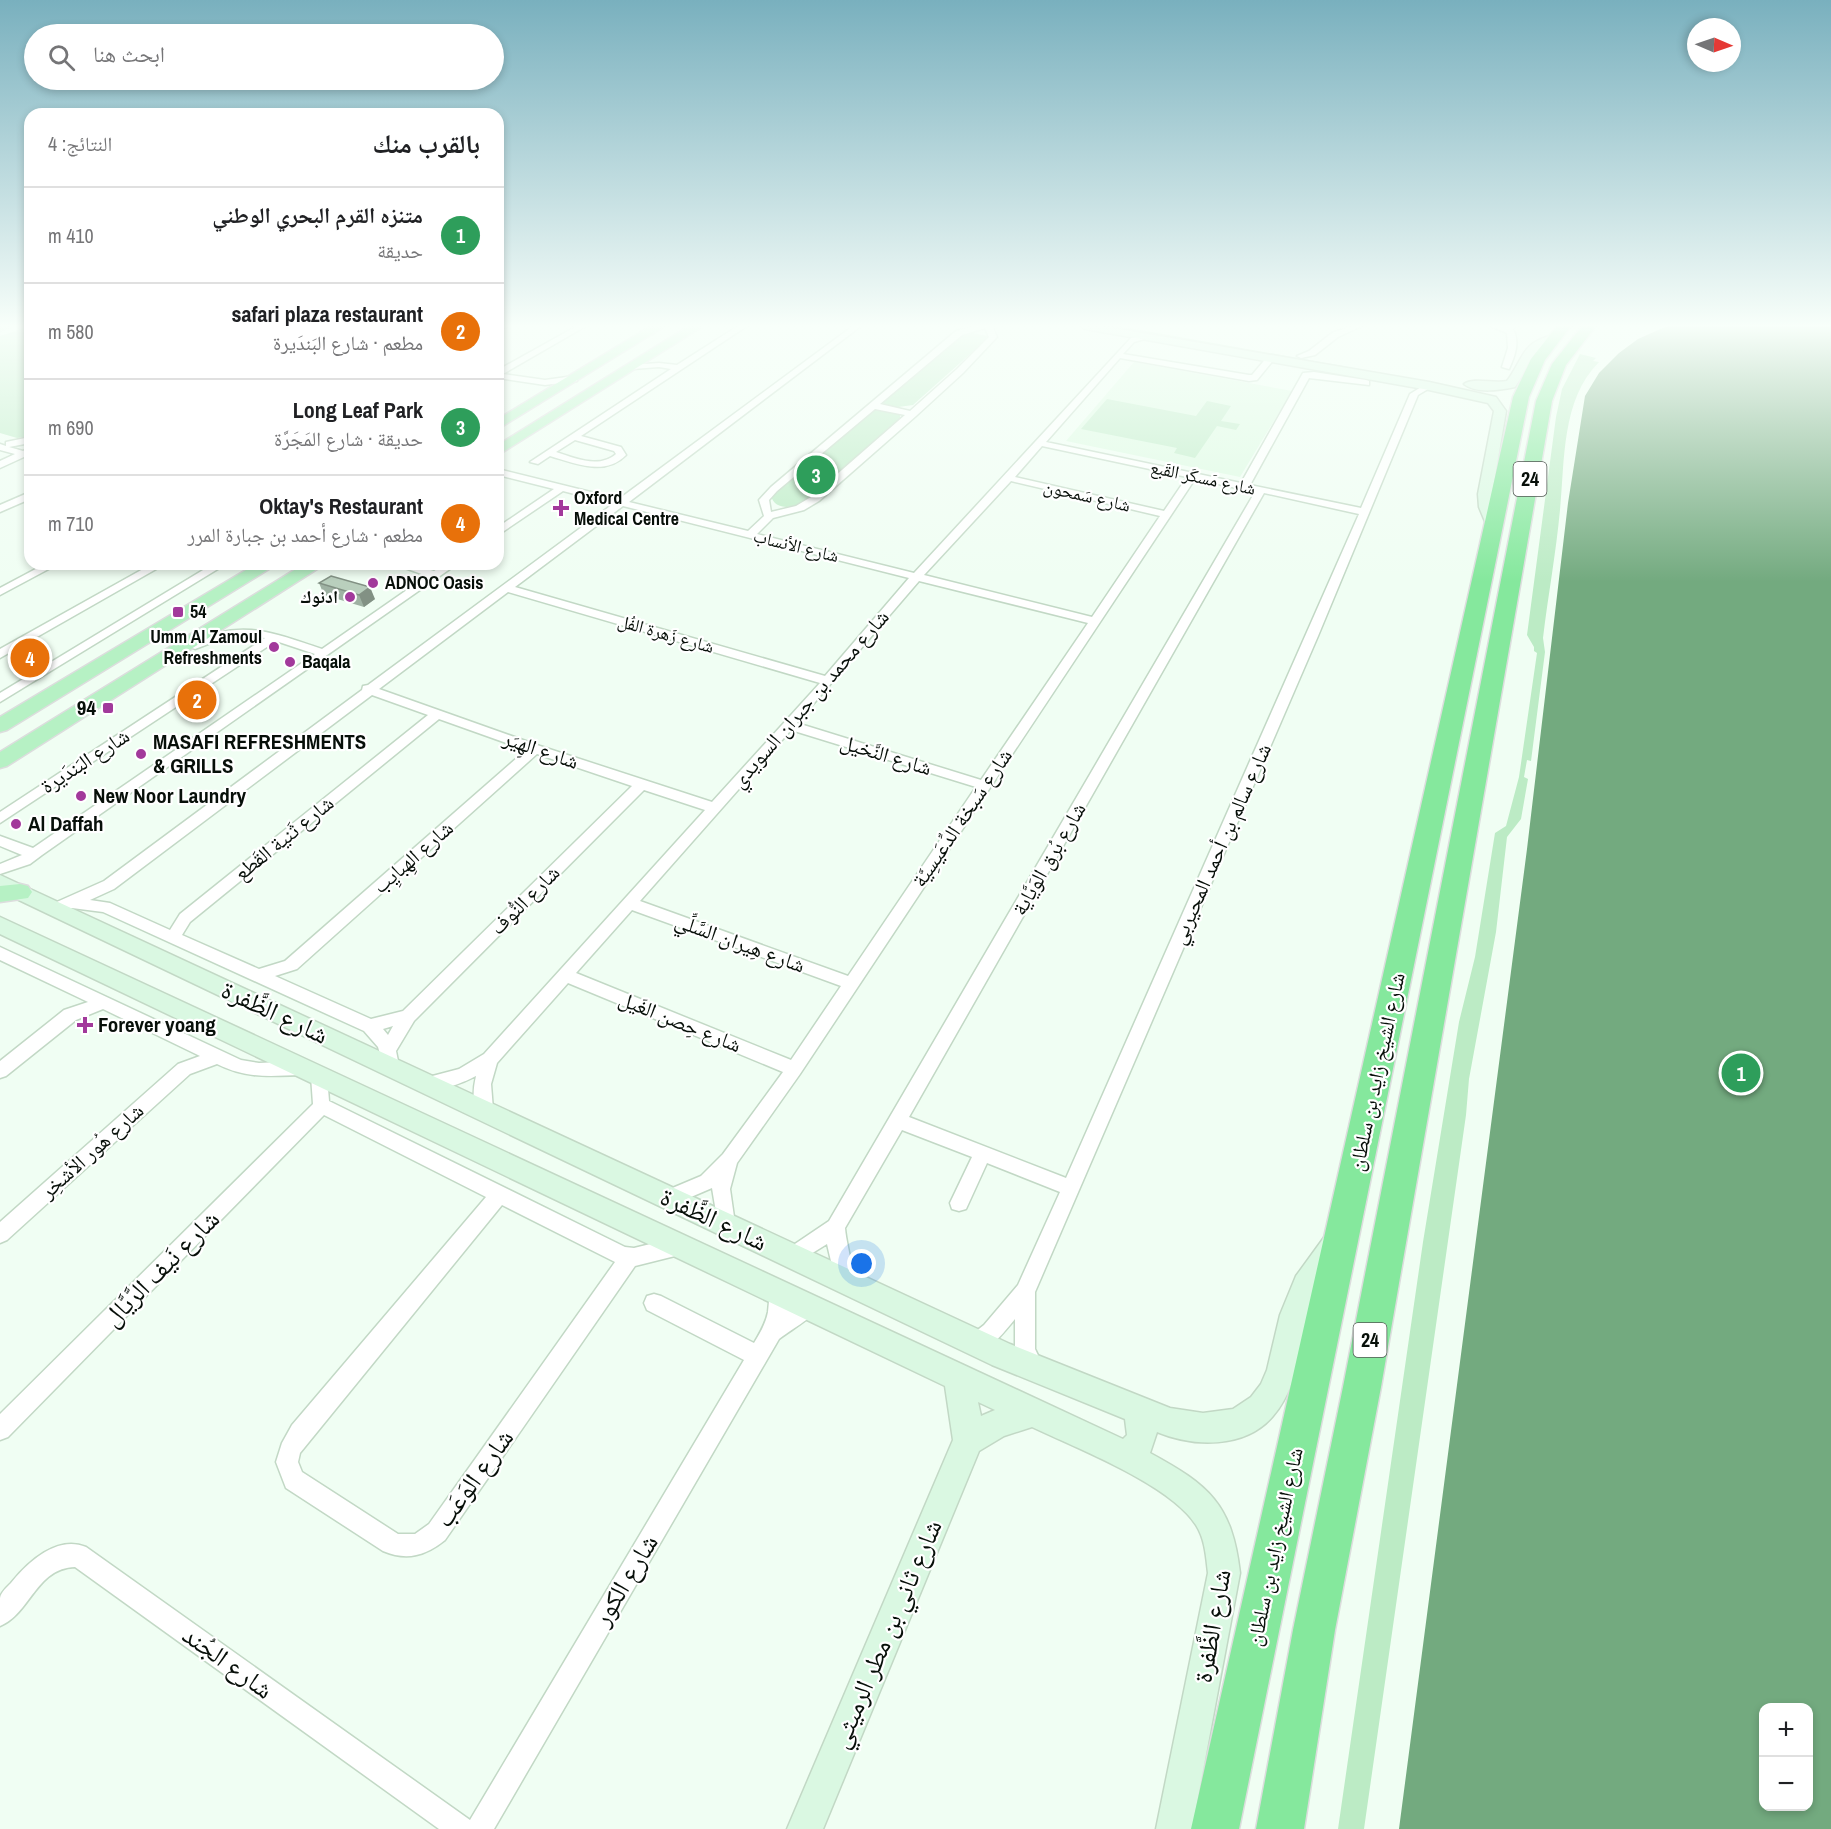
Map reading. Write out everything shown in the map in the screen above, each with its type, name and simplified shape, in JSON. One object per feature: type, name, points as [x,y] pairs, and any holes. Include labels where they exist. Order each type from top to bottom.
[{"type":"highway","name":"شارع الشيخ زايد بن سلطان","points":[[1215,1829],[1518,411]]},
{"type":"highway","name":"شارع الشيخ زايد بن سلطان","points":[[1280,1829],[1316,1619],[1362,1387],[1542,411]]},
{"type":"main road","points":[[504,421],[520,411]]},
{"type":"main road","points":[[504,447],[562,411]]},
{"type":"main road","points":[[1494,528],[1486,507],[1485,494],[1498,411]]},
{"type":"main road","points":[[0,726],[258,570]]},
{"type":"main road","points":[[0,761],[306,570]]},
{"type":"main road","points":[[0,739],[122,664],[163,629]]},
{"type":"main road","points":[[27,723],[25,728],[36,729],[86,709]]},
{"type":"main road","name":"شارع الظَّفرة","points":[[6,884],[62,906],[389,1058],[427,1084],[1035,1370],[1170,1423],[1210,1430],[1246,1419],[1260,1408],[1272,1394],[1279,1378],[1294,1315],[1308,1279],[1341,1236]]},
{"type":"main road","name":"شارع الظَّفرة","points":[[0,925],[1125,1456],[1180,1486],[1199,1503],[1215,1527],[1224,1557],[1224,1573],[1174,1829]]},
{"type":"main road","name":"شارع ثاني بن مطر الرميثي","points":[[805,1829],[968,1440],[965,1408],[958,1378]]},
{"type":"main road","points":[[1125,1456],[1134,1451],[1143,1431],[1141,1419],[1135,1409]]},
{"type":"main road","points":[[968,1440],[998,1423],[1030,1413]]},
{"type":"street","points":[[535,462],[613,411]]},
{"type":"street","points":[[62,906],[109,885],[367,689],[742,411]]},
{"type":"street","points":[[764,500],[868,411]]},
{"type":"street","points":[[900,411],[913,414]]},
{"type":"street","points":[[751,534],[769,516],[794,510],[815,499],[916,411]]},
{"type":"street","name":"شارع محمد بن جبران السويدي","points":[[427,1084],[448,1081],[490,1059],[828,681],[917,576],[1068,411]]},
{"type":"street","points":[[1244,487],[1285,411]]},
{"type":"street","name":"شارع سالم بن أحمد المحيربي","points":[[977,1343],[991,1332],[1025,1292],[1365,512],[1402,411]]},
{"type":"street","points":[[548,453],[594,464],[608,463],[621,455],[618,449],[573,437]]},
{"type":"street","name":"شارع مَسكَر القَبع","points":[[1040,443],[1365,512]]},
{"type":"street","points":[[3,444],[24,448]]},
{"type":"street","points":[[3,444],[24,448]]},
{"type":"street","points":[[0,459],[24,450]]},
{"type":"street","points":[[0,465],[24,451]]},
{"type":"street","name":"شارع الأنساب","points":[[504,473],[1094,621]]},
{"type":"street","points":[[504,482],[514,475]]},
{"type":"street","name":"شارع سَبخة الدِّعَيسِيَّة","points":[[670,1198],[706,1182],[729,1161],[794,1069],[1192,476]]},
{"type":"street","name":"شارع سَمحون","points":[[1009,478],[1165,514]]},
{"type":"street","points":[[504,528],[563,487]]},
{"type":"street","name":"شارع بُرق الوَيَّاية","points":[[793,1256],[836,1227],[1261,490]]},
{"type":"street","points":[[5,507],[24,498]]},
{"type":"street","points":[[764,500],[773,506],[794,510]]},
{"type":"street","points":[[764,500],[769,516]]},
{"type":"street","points":[[5,507],[24,510]]},
{"type":"street","points":[[0,592],[42,570]]},
{"type":"street","points":[[0,654],[149,570]]},
{"type":"street","points":[[0,698],[211,570]]},
{"type":"street","points":[[419,570],[435,575]]},
{"type":"street","points":[[6,884],[29,857],[443,570]]},
{"type":"street","name":"شارع زَهرة الفُل","points":[[505,588],[828,681]]},
{"type":"street","points":[[137,677],[218,633],[245,630],[324,653]]},
{"type":"street","name":"شارع البَندَيرة","points":[[0,818],[273,638]]},
{"type":"street","name":"شارع الهِيَر","points":[[367,689],[536,749],[714,808]]},
{"type":"street","name":"شارع ثَنية القَطع","points":[[149,927],[185,918],[438,713]]},
{"type":"street","name":"شارع النَّخيل","points":[[789,725],[984,785]]},
{"type":"street","name":"شارع الهِبايِب","points":[[257,976],[291,965],[536,749]]},
{"type":"street","name":"شارع النُّوف","points":[[389,1058],[408,1016],[642,783]]},
{"type":"street","name":"شارع البَندَيرة","points":[[0,810],[18,805]]},
{"type":"street","points":[[0,841],[29,857]]},
{"type":"street","points":[[105,907],[109,885]]},
{"type":"street","name":"شارع هِيران السَّلِّي","points":[[629,903],[851,983]]},
{"type":"street","points":[[62,906],[105,907],[370,1026],[379,1034],[389,1058]]},
{"type":"street","name":"شارع ثَنية القَطع","points":[[173,938],[185,918]]},
{"type":"street","name":"شارع الظَّفرة","points":[[0,953],[240,1068],[310,1072],[322,1106]]},
{"type":"street","points":[[288,990],[291,965]]},
{"type":"street","name":"شارع حِصن الغَيل","points":[[565,975],[794,1069]]},
{"type":"street","points":[[70,1015],[78,991]]},
{"type":"street","points":[[0,1071],[70,1015],[103,1003]]},
{"type":"street","points":[[370,1026],[408,1016]]},
{"type":"street","points":[[184,1069],[190,1043]]},
{"type":"street","name":"شارع هُور الأشخِر","points":[[0,1234],[184,1069],[218,1057]]},
{"type":"street","name":"شارع محمد بن جبران السويدي","points":[[484,1110],[481,1098],[482,1085],[490,1059]]},
{"type":"street","points":[[322,1106],[623,1256],[630,1257]]},
{"type":"street","name":"شارع نَيف الرَّيَّال","points":[[0,1429],[322,1106]]},
{"type":"street","points":[[897,1120],[1071,1188]]},
{"type":"street","points":[[959,1203],[982,1154]]},
{"type":"street","name":"شارع سَبخة الدِّعَيسِيَّة","points":[[726,1224],[721,1189],[729,1161]]},
{"type":"street","name":"شارع الوَعَب","points":[[499,1195],[300,1432],[288,1453],[286,1463],[294,1480],[399,1547],[419,1545],[437,1532],[630,1257]]},
{"type":"street","points":[[836,1227],[836,1245],[844,1280]]},
{"type":"street","name":"شارع الظَّفرة","points":[[630,1257],[679,1246]]},
{"type":"street","name":"شارع سالم بن أحمد المحيربي","points":[[1025,1292],[1025,1350],[1035,1370]]},
{"type":"street","name":"شارع الكور","points":[[479,1829],[772,1332],[778,1313],[779,1294]]},
{"type":"street","points":[[654,1303],[758,1356]]},
{"type":"street","name":"شارع الكور","points":[[772,1332],[789,1318],[808,1308]]},
{"type":"street","name":"شارع الجُند","points":[[0,1614],[45,1565],[63,1556],[78,1555],[461,1829]]},
{"type":"shaded area","points":[[0,411],[24,411],[24,437],[17,438],[0,433]]},
{"type":"shaded area","points":[[869,411],[900,414],[900,418],[805,502],[785,507],[776,504],[771,496]]},
{"type":"shaded area","points":[[1092,411],[1280,411],[1240,477],[1066,441]]},
{"type":"shaded area","points":[[1096,411],[1172,411],[1196,416],[1199,411],[1227,411],[1221,421],[1240,424],[1236,430],[1217,426],[1195,458],[1174,453],[1177,448],[1081,429]]},
{"type":"shaded area","points":[[1557,411],[1572,411],[1567,432],[1558,526],[1543,638],[1545,652],[1531,761],[1527,760],[1524,777],[1528,779],[1521,819],[1507,837],[1496,932],[1469,1079],[1466,1115],[1364,1829],[1338,1829],[1423,1242],[1459,1022],[1475,957],[1495,833],[1506,826],[1519,777],[1537,653],[1527,635]]},
{"type":"shaded area","points":[[1583,411],[1831,411],[1831,1829],[1399,1829],[1527,849],[1568,503]]},
{"type":"building","points":[[331,576],[370,587],[359,595],[319,583]]},
{"type":"place","name":"Long Leaf Park","points":[[816,475]]},
{"type":"place","name":"Oxford Medical Centre","points":[[561,508]]},
{"type":"place","name":"ADNOC Oasis","points":[[373,583]]},
{"type":"place","name":"ادنوك","points":[[350,597]]},
{"type":"place","name":"54","points":[[178,612]]},
{"type":"place","name":"Umm Al Zamoul Refreshments","points":[[274,647]]},
{"type":"place","name":"Oktay's Restaurant","points":[[30,658]]},
{"type":"place","name":"Baqala","points":[[290,662]]},
{"type":"place","name":"safari plaza restaurant","points":[[197,700]]},
{"type":"place","name":"94","points":[[108,708]]},
{"type":"place","name":"MASAFI REFRESHMENTS & GRILLS","points":[[141,754]]},
{"type":"place","name":"New Noor Laundry","points":[[81,796]]},
{"type":"place","name":"Al Daffah","points":[[16,824]]},
{"type":"place","name":"Forever yoang","points":[[85,1025]]},
{"type":"place","name":"متنزه القرم البحري الوطني","points":[[1741,1073]]}]
